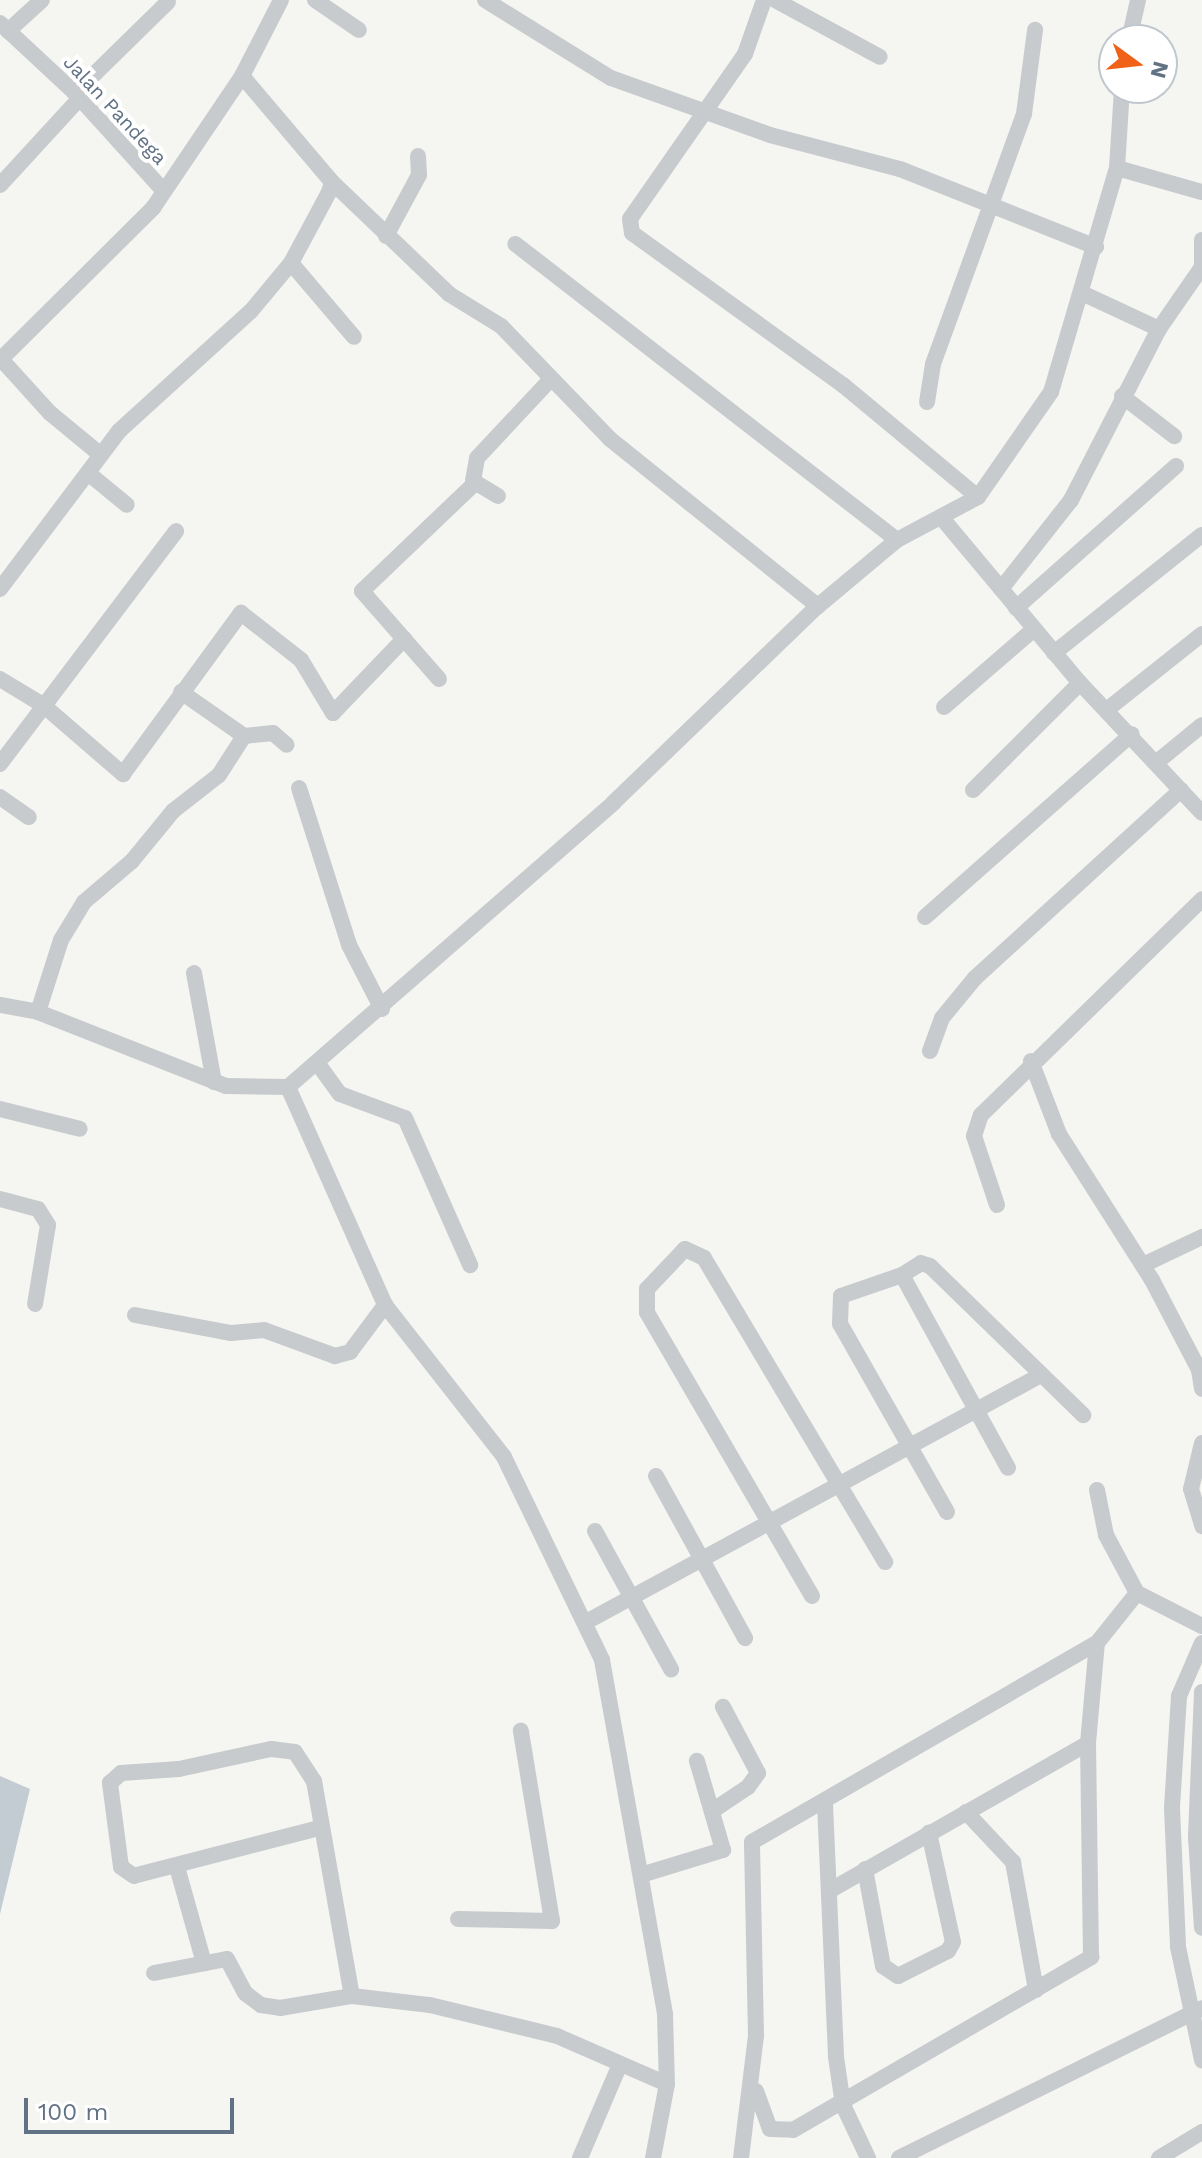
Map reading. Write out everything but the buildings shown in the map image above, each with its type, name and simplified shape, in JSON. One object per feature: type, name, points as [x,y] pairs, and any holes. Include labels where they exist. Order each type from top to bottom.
[{"type":"street","points":[[4,27],[42,0]]},
{"type":"street","points":[[101,455],[50,413],[0,360],[134,232],[242,76],[281,0]]},
{"type":"street","points":[[315,0],[359,30]]},
{"type":"street","points":[[485,0],[611,78],[703,114],[900,169],[994,209],[1096,247]]},
{"type":"street","points":[[764,0],[745,54],[630,219],[632,233],[843,385],[978,497]]},
{"type":"street","points":[[775,0],[880,57]]},
{"type":"street","points":[[1133,24],[1138,0]]},
{"type":"street","points":[[0,185],[78,96],[168,2]]},
{"type":"street","name":"Jalan Pandega","points":[[4,27],[78,96],[164,191]]},
{"type":"street","points":[[927,402],[933,364],[994,209],[1024,114],[1035,30]]},
{"type":"street","points":[[242,76],[332,182],[449,294],[501,326],[610,439],[818,606]]},
{"type":"street","points":[[0,1005],[38,1012],[214,1082],[288,1087],[318,1064],[613,803],[818,606],[897,540],[978,497],[1051,392],[1084,294],[1117,168],[1121,104]]},
{"type":"street","points":[[386,236],[419,175],[418,156]]},
{"type":"street","points":[[1117,168],[1202,192]]},
{"type":"street","points":[[0,589],[101,455],[291,263],[332,182]]},
{"type":"street","points":[[1001,589],[1071,500],[1159,329],[1202,268],[1202,240]]},
{"type":"street","points":[[515,244],[897,540]]},
{"type":"street","points":[[291,263],[354,337]]},
{"type":"street","points":[[1084,294],[1159,329]]},
{"type":"street","points":[[439,679],[362,591],[474,484],[477,458],[551,379]]},
{"type":"street","points":[[1122,396],[1174,436]]},
{"type":"street","points":[[1016,608],[1176,466]]},
{"type":"street","points":[[88,473],[127,505]]},
{"type":"street","points":[[474,484],[498,496]]},
{"type":"street","points":[[941,517],[1080,683],[1109,708],[1202,813]]},
{"type":"street","points":[[0,764],[176,531]]},
{"type":"street","points":[[1054,653],[1202,535]]},
{"type":"street","points":[[0,679],[43,705],[123,774],[241,613],[301,660],[333,713],[404,639]]},
{"type":"street","points":[[944,707],[1034,629]]},
{"type":"street","points":[[1109,708],[1202,634]]},
{"type":"street","points":[[973,790],[1080,683]]},
{"type":"street","points":[[181,692],[244,736],[273,733],[287,745]]},
{"type":"street","points":[[1157,762],[1202,725]]},
{"type":"street","points":[[925,917],[1132,734]]},
{"type":"street","points":[[38,1012],[61,940],[84,902],[132,861],[173,811],[219,775],[244,736]]},
{"type":"street","points":[[299,788],[349,945],[382,1009]]},
{"type":"street","points":[[930,1051],[942,1018],[975,978],[1181,790]]},
{"type":"street","points":[[0,797],[29,817]]},
{"type":"street","points":[[997,1205],[974,1136],[990,1103],[1202,899]]},
{"type":"street","points":[[194,973],[214,1082]]},
{"type":"street","points":[[1031,1061],[1059,1134],[1143,1265],[1200,1370],[1202,1389]]},
{"type":"street","points":[[318,1064],[340,1094],[405,1118],[470,1265]]},
{"type":"street","points":[[288,1087],[385,1305],[504,1457],[586,1622],[609,1687],[665,2014],[667,2084],[653,2158]]},
{"type":"street","points":[[0,1109],[80,1129]]},
{"type":"street","points":[[0,1199],[38,1209],[48,1225],[35,1304]]},
{"type":"street","points":[[1143,1265],[1202,1237]]},
{"type":"street","points":[[812,1596],[772,1521],[647,1312],[647,1289],[676,1253],[691,1249],[704,1258],[843,1483],[885,1562]]},
{"type":"street","points":[[947,1512],[913,1445],[836,1311],[841,1296],[902,1275],[921,1263],[930,1266],[1083,1415]]},
{"type":"street","points":[[902,1275],[1008,1468]]},
{"type":"street","points":[[135,1315],[231,1333],[264,1330],[335,1356],[350,1352],[385,1305]]},
{"type":"street","points":[[586,1622],[1041,1375]]},
{"type":"street","points":[[1202,1443],[1191,1489],[1202,1526]]},
{"type":"street","points":[[656,1476],[745,1638]]},
{"type":"street","points":[[1097,1490],[1106,1535],[1137,1593],[1202,1626]]},
{"type":"street","points":[[595,1531],[671,1669]]},
{"type":"street","points":[[741,2158],[754,2075],[752,1842],[825,1804],[1097,1643],[1137,1593]]},
{"type":"street","points":[[754,2075],[765,2123],[774,2131],[793,2130],[843,2105],[1084,1964],[1095,1949],[1088,1743],[1097,1643]]},
{"type":"street","points":[[1202,1643],[1179,1696],[1173,1765],[1173,1892],[1196,2008],[1202,2060]]},
{"type":"street","points":[[1202,1692],[1199,1837],[1202,1928]]},
{"type":"street","points":[[712,1811],[758,1773],[723,1707]]},
{"type":"street","points":[[458,1919],[552,1921],[521,1731]]},
{"type":"street","points":[[829,1891],[1088,1743]]},
{"type":"street","points":[[319,1828],[177,1867],[124,1873],[114,1834],[113,1777],[291,1750],[314,1781],[319,1828],[352,1996]]},
{"type":"street","points":[[641,1875],[723,1850],[697,1761]]},
{"type":"street","points":[[825,1804],[843,2105],[868,2158]]},
{"type":"street","points":[[966,1812],[1013,1862],[1036,1990]]},
{"type":"street","points":[[865,1869],[883,1966],[890,1976],[948,1951],[953,1937],[929,1833]]},
{"type":"street","points":[[177,1867],[204,1963]]},
{"type":"street","points":[[154,1973],[231,1960],[248,1997],[273,2008],[352,1996],[509,2023],[667,2084]]},
{"type":"street","points":[[899,2158],[1196,2008]]},
{"type":"street","points":[[580,2158],[620,2064]]},
{"type":"street","points":[[1159,2158],[1202,2132]]},
{"type":"shaded area","points":[[0,1776],[30,1789],[0,1914]]}]
